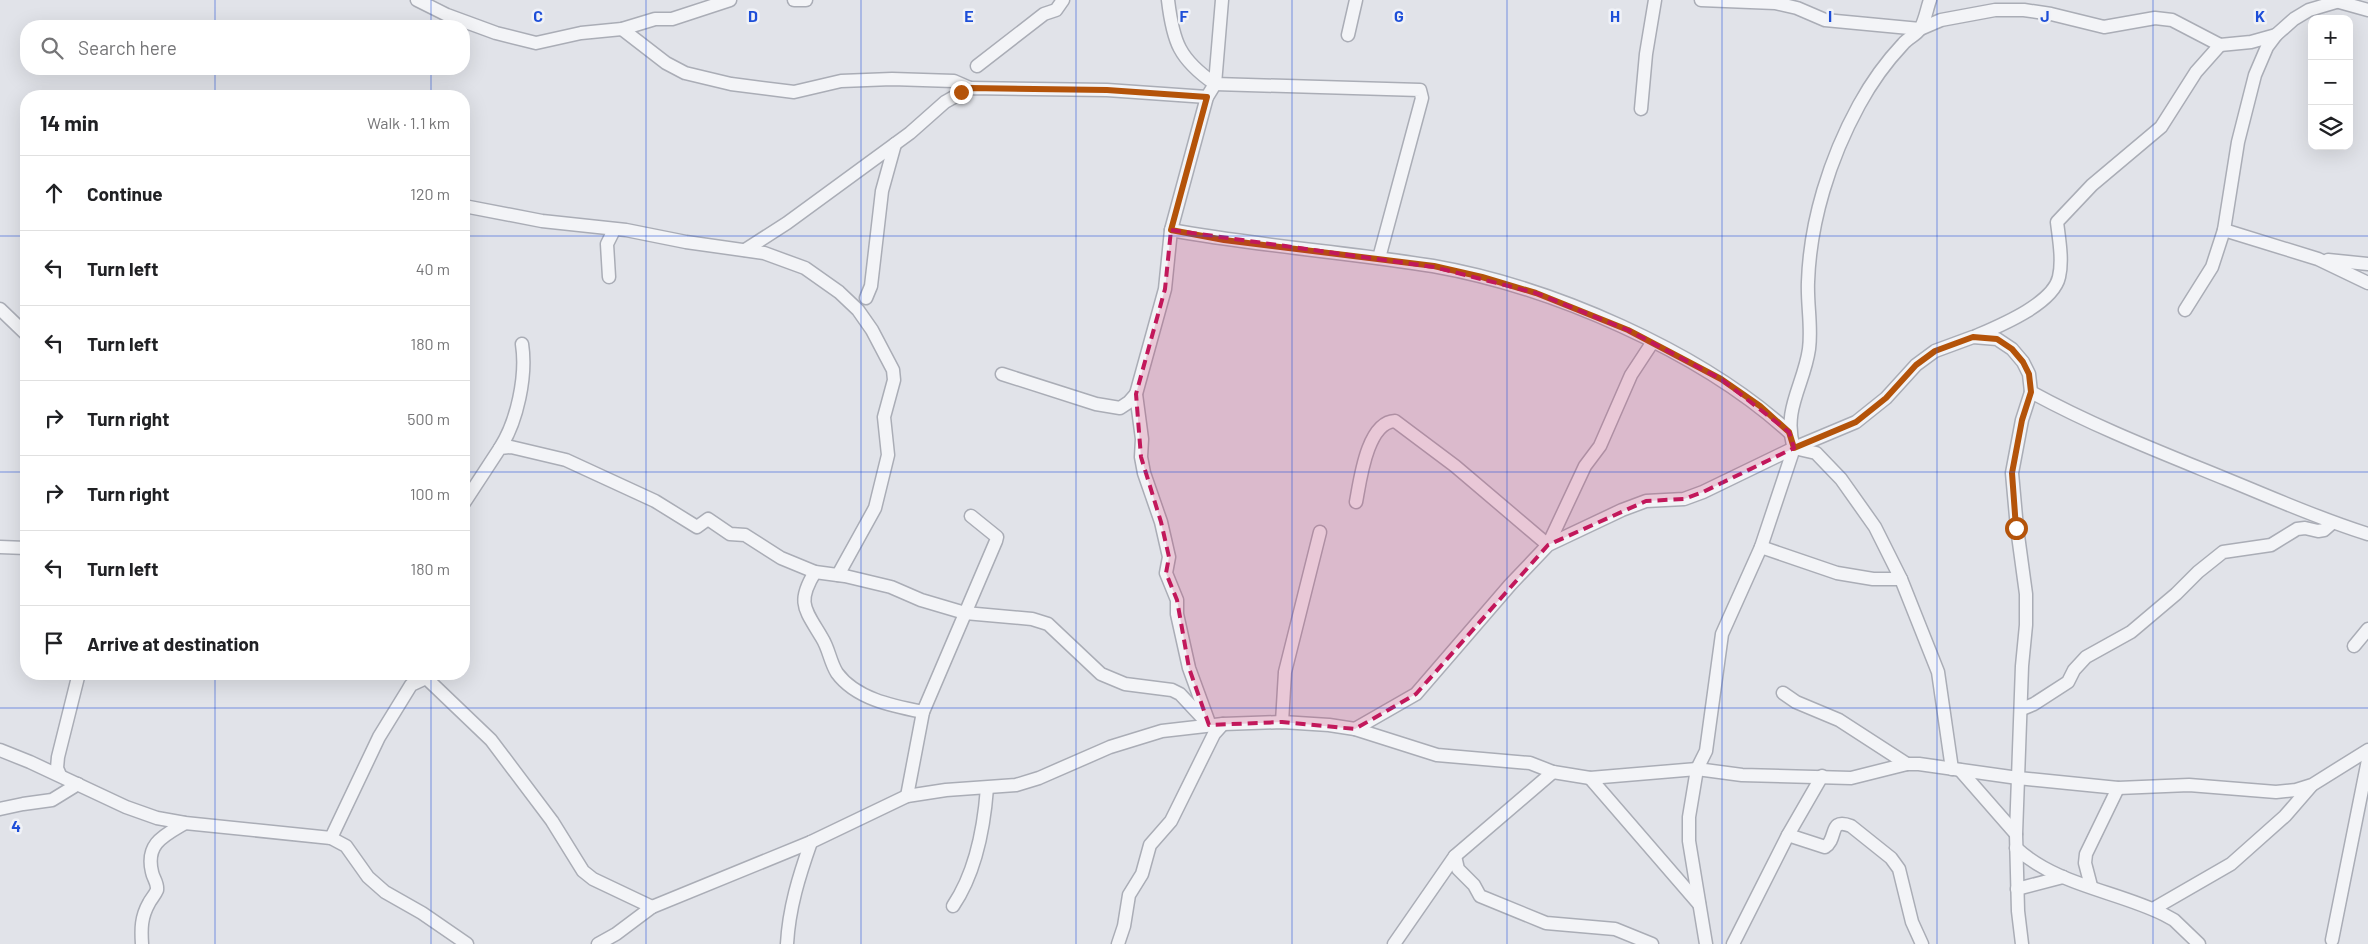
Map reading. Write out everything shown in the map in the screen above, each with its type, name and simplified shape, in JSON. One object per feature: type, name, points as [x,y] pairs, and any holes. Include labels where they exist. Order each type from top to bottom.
[{"type":"street","points":[[417,0],[461,20]]},
{"type":"street","points":[[470,23],[496,33],[536,43],[581,33],[622,29],[655,19],[672,19],[730,0]]},
{"type":"street","points":[[794,0],[806,0]]},
{"type":"street","points":[[977,66],[1044,14],[1056,10],[1063,0]]},
{"type":"street","points":[[1168,0],[1173,35],[1179,48],[1199,73],[1215,84],[1420,90],[1422,98],[1379,258]]},
{"type":"street","points":[[1209,725],[1189,668],[1177,614],[1177,600],[1166,573],[1169,557],[1161,522],[1141,457],[1142,440],[1136,394],[1164,289],[1171,230],[1207,97],[1215,84],[1222,0]]},
{"type":"street","points":[[1348,35],[1356,0]]},
{"type":"street","points":[[1641,109],[1646,54],[1655,0]]},
{"type":"street","points":[[1701,0],[1775,3],[1797,8],[1825,20],[1920,29]]},
{"type":"street","points":[[1920,29],[1930,0]]},
{"type":"street","points":[[1706,944],[1691,863],[1689,817],[1697,769],[1706,750],[1722,634],[1761,547],[1794,448],[1789,432],[1791,410],[1808,361],[1810,339],[1808,281],[1816,221],[1835,156],[1859,105],[1878,75],[1904,42],[1920,29],[1941,20],[1995,10],[2024,10],[2051,14],[2104,27],[2155,18],[2172,20],[2220,45],[2251,42],[2276,35],[2309,10],[2334,1],[2368,10]]},
{"type":"street","points":[[622,29],[666,63],[684,72],[707,79],[794,92],[841,81],[882,79],[954,81],[970,88],[1107,90],[1207,97]]},
{"type":"street","points":[[2185,310],[2212,267],[2224,230],[2238,142],[2255,75],[2276,35]]},
{"type":"street","points":[[1548,545],[1622,510],[1646,502],[1684,499],[1703,492],[1794,448],[1856,422],[1886,398],[1922,360],[1935,351],[2006,323],[2050,294],[2060,277],[2057,222],[2092,185],[2161,127],[2196,72],[2220,45]]},
{"type":"street","points":[[745,250],[787,223],[895,144],[945,102],[970,88]]},
{"type":"street","points":[[866,298],[871,286],[882,191],[895,144]]},
{"type":"street","points":[[470,207],[542,221],[626,230],[764,253],[805,268],[839,292],[858,310],[892,370],[894,380],[893,390],[884,417],[888,455],[875,508],[838,574]]},
{"type":"street","points":[[609,277],[607,244],[614,230]]},
{"type":"street","points":[[1171,230],[1224,240],[1379,258],[1482,277],[1536,293],[1628,330],[1721,379],[1760,406],[1789,432]]},
{"type":"street","points":[[2224,230],[2318,259],[2368,283]]},
{"type":"street","points":[[2318,259],[2368,264]]},
{"type":"street","points":[[0,309],[20,328]]},
{"type":"street","points":[[1973,337],[1997,339],[2012,349],[2023,362],[2029,374],[2031,392],[2022,420],[2012,473],[2016,528],[2026,594],[2016,834],[2017,890],[2022,944]]},
{"type":"street","points":[[1355,729],[1416,694],[1510,585],[1548,545],[1585,466],[1600,446],[1631,375],[1652,342]]},
{"type":"street","points":[[470,494],[506,438],[519,400],[524,354],[522,344]]},
{"type":"street","points":[[1002,374],[1096,404],[1120,408],[1136,394]]},
{"type":"street","points":[[2031,392],[2059,408],[2162,453],[2332,523],[2368,534]]},
{"type":"street","points":[[1356,502],[1361,473],[1376,432],[1389,421],[1395,421],[1455,466],[1548,545]]},
{"type":"street","points":[[500,448],[511,448],[566,460],[656,501],[697,527],[708,519],[730,534],[745,535],[781,558],[814,572],[838,574],[891,587],[921,600],[965,613],[1032,619],[1048,624],[1101,674],[1125,684],[1172,690],[1180,694],[1209,725]]},
{"type":"street","points":[[1794,448],[1816,453],[1841,479],[1875,527],[1901,579],[1938,672],[1956,770],[2016,834]]},
{"type":"street","points":[[907,796],[923,712],[997,537],[972,516]]},
{"type":"street","points":[[2022,709],[2034,704],[2068,682],[2074,670],[2086,657],[2131,632],[2176,594],[2198,572],[2224,552],[2271,544],[2297,529],[2324,530],[2332,523]]},
{"type":"street","points":[[1282,722],[1285,672],[1320,532]]},
{"type":"street","points":[[0,547],[20,548]]},
{"type":"street","points":[[1761,547],[1837,573],[1873,579],[1901,579]]},
{"type":"street","points":[[814,572],[807,585],[804,603],[826,644],[837,672],[856,691],[871,698],[923,712]]},
{"type":"street","points":[[2354,646],[2368,629]]},
{"type":"street","points":[[60,776],[57,768],[58,758],[77,680]]},
{"type":"street","points":[[331,838],[379,737],[411,685],[418,680]]},
{"type":"street","points":[[428,680],[491,740],[552,821],[583,871],[593,879],[652,907]]},
{"type":"street","points":[[1783,693],[1796,702],[1839,720],[1907,764]]},
{"type":"street","points":[[598,944],[616,934],[652,907],[811,842],[907,796],[946,790],[987,788],[1024,783],[1110,746],[1162,731],[1209,725],[1282,722],[1329,725],[1355,729],[1437,755],[1530,763],[1554,772],[1590,778],[1697,769],[1742,775],[1851,778],[1907,764],[2118,788],[2189,785],[2276,792],[2296,790],[2312,785],[2368,750]]},
{"type":"street","points":[[1118,944],[1124,926],[1128,895],[1142,874],[1150,845],[1172,821],[1214,734],[1223,724]]},
{"type":"street","points":[[0,750],[126,807],[157,818],[186,823],[331,838],[346,846],[368,877],[385,892],[468,944]]},
{"type":"street","points":[[2332,940],[2367,765]]},
{"type":"street","points":[[1394,944],[1455,856],[1554,772]]},
{"type":"street","points":[[1732,944],[1788,836],[1822,776]]},
{"type":"street","points":[[1590,778],[1699,904]]},
{"type":"street","points":[[0,809],[52,800],[78,784]]},
{"type":"street","points":[[2153,909],[2231,864],[2285,816],[2312,785]]},
{"type":"street","points":[[953,906],[964,890],[972,866],[985,808],[987,788]]},
{"type":"street","points":[[2091,886],[2085,862],[2086,854],[2118,788]]},
{"type":"street","points":[[142,944],[140,929],[143,915],[156,891],[157,885],[150,863],[153,849],[158,838],[186,823]]},
{"type":"street","points":[[1788,836],[1825,847],[1829,845],[1836,826],[1845,824],[1851,826],[1891,858],[1899,869],[1912,922],[1922,944]]},
{"type":"street","points":[[787,944],[788,920],[797,881],[811,842]]},
{"type":"street","points":[[2016,848],[2025,856],[2063,877],[2153,909],[2174,920],[2199,944]]},
{"type":"street","points":[[1455,856],[1458,869],[1474,885],[1480,896],[1546,923],[1614,929],[1652,944]]},
{"type":"street","points":[[2017,890],[2063,877]]},
{"type":"highlighted area","points":[[1171,230],[1434,267],[1536,293],[1628,330],[1721,379],[1789,432],[1794,448],[1703,492],[1684,499],[1646,501],[1548,545],[1416,694],[1386,713],[1355,729],[1282,722],[1209,725],[1189,668],[1177,600],[1166,573],[1169,557],[1161,522],[1141,457],[1136,394],[1165,289]]},
{"type":"route","points":[[961,92],[970,88],[1107,90],[1207,97],[1171,230],[1224,240],[1434,266],[1482,277],[1536,293],[1628,330],[1721,379],[1760,406],[1789,432],[1794,448],[1856,422],[1886,398],[1916,365],[1935,351],[1973,337],[1997,339],[2012,349],[2023,362],[2029,374],[2031,392],[2022,420],[2012,473],[2016,528]]}]
